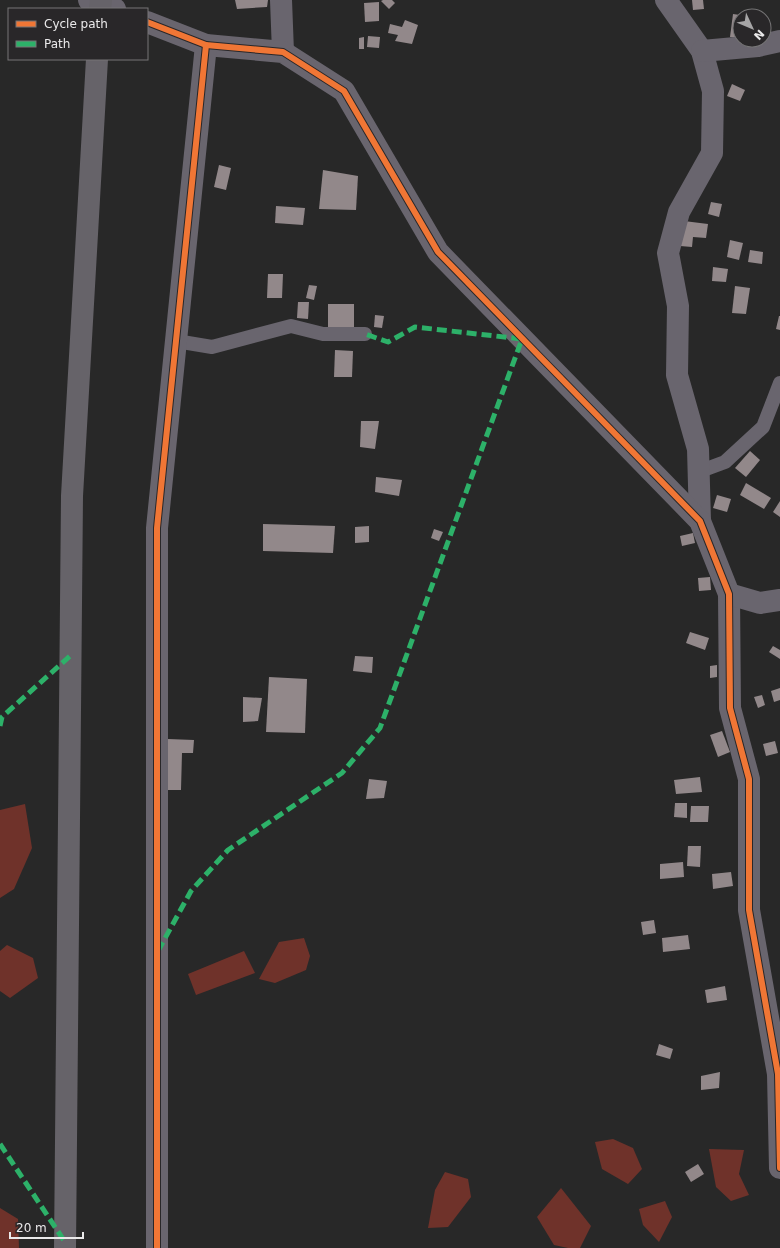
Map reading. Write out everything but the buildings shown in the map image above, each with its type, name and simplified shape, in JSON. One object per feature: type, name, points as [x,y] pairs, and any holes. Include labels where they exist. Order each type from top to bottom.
[{"type":"highway","points":[[65,1248],[72,496],[97,60]]},
{"type":"street","points":[[281,0],[283,52]]},
{"type":"street","points":[[666,0],[702,50],[713,91],[712,153],[679,212],[668,253],[678,306],[677,375],[698,449],[700,522],[729,594],[730,708],[750,779],[749,910],[778,1074],[780,1168]]},
{"type":"street","points":[[148,22],[206,45],[283,52],[344,91],[438,252],[700,522]]},
{"type":"street","points":[[702,50],[758,46],[780,41]]},
{"type":"street","points":[[157,1248],[157,528],[206,45]]},
{"type":"street","points":[[729,594],[760,603],[780,600]]},
{"type":"lane","points":[[176,341],[212,347],[291,326],[324,334],[364,334]]},
{"type":"lane","points":[[698,472],[725,462],[763,427],[780,383]]},
{"type":"shaded area","points":[[25,804],[32,848],[14,889],[0,898],[0,810]]},
{"type":"shaded area","points":[[304,938],[310,956],[306,970],[275,983],[259,979],[279,942]]},
{"type":"shaded area","points":[[7,945],[33,958],[38,978],[10,998],[0,991],[0,951]]},
{"type":"shaded area","points":[[244,951],[255,973],[196,995],[188,974]]},
{"type":"shaded area","points":[[613,1139],[633,1148],[642,1169],[628,1184],[602,1169],[595,1142]]},
{"type":"shaded area","points":[[709,1149],[744,1150],[739,1174],[749,1195],[731,1201],[716,1187]]},
{"type":"shaded area","points":[[445,1172],[468,1179],[471,1197],[448,1227],[428,1228],[435,1190]]},
{"type":"shaded area","points":[[561,1188],[591,1226],[580,1248],[568,1248],[554,1245],[537,1217]]},
{"type":"shaded area","points":[[665,1201],[672,1217],[659,1242],[643,1225],[639,1209]]},
{"type":"shaded area","points":[[0,1208],[18,1219],[19,1248],[0,1248]]},
{"type":"marked path","points":[[158,951],[191,891],[228,850],[342,773],[380,728],[522,339],[415,327],[388,342],[365,334]]},
{"type":"marked path","points":[[0,726],[2,717],[70,656]]},
{"type":"marked path","points":[[0,1144],[65,1242]]},
{"type":"cycle path","points":[[148,22],[206,45],[283,52],[344,91],[438,252],[700,521],[729,594],[730,708],[749,779],[749,910],[778,1074],[780,1168]]},
{"type":"cycle path","points":[[157,1248],[157,528],[206,45]]}]
